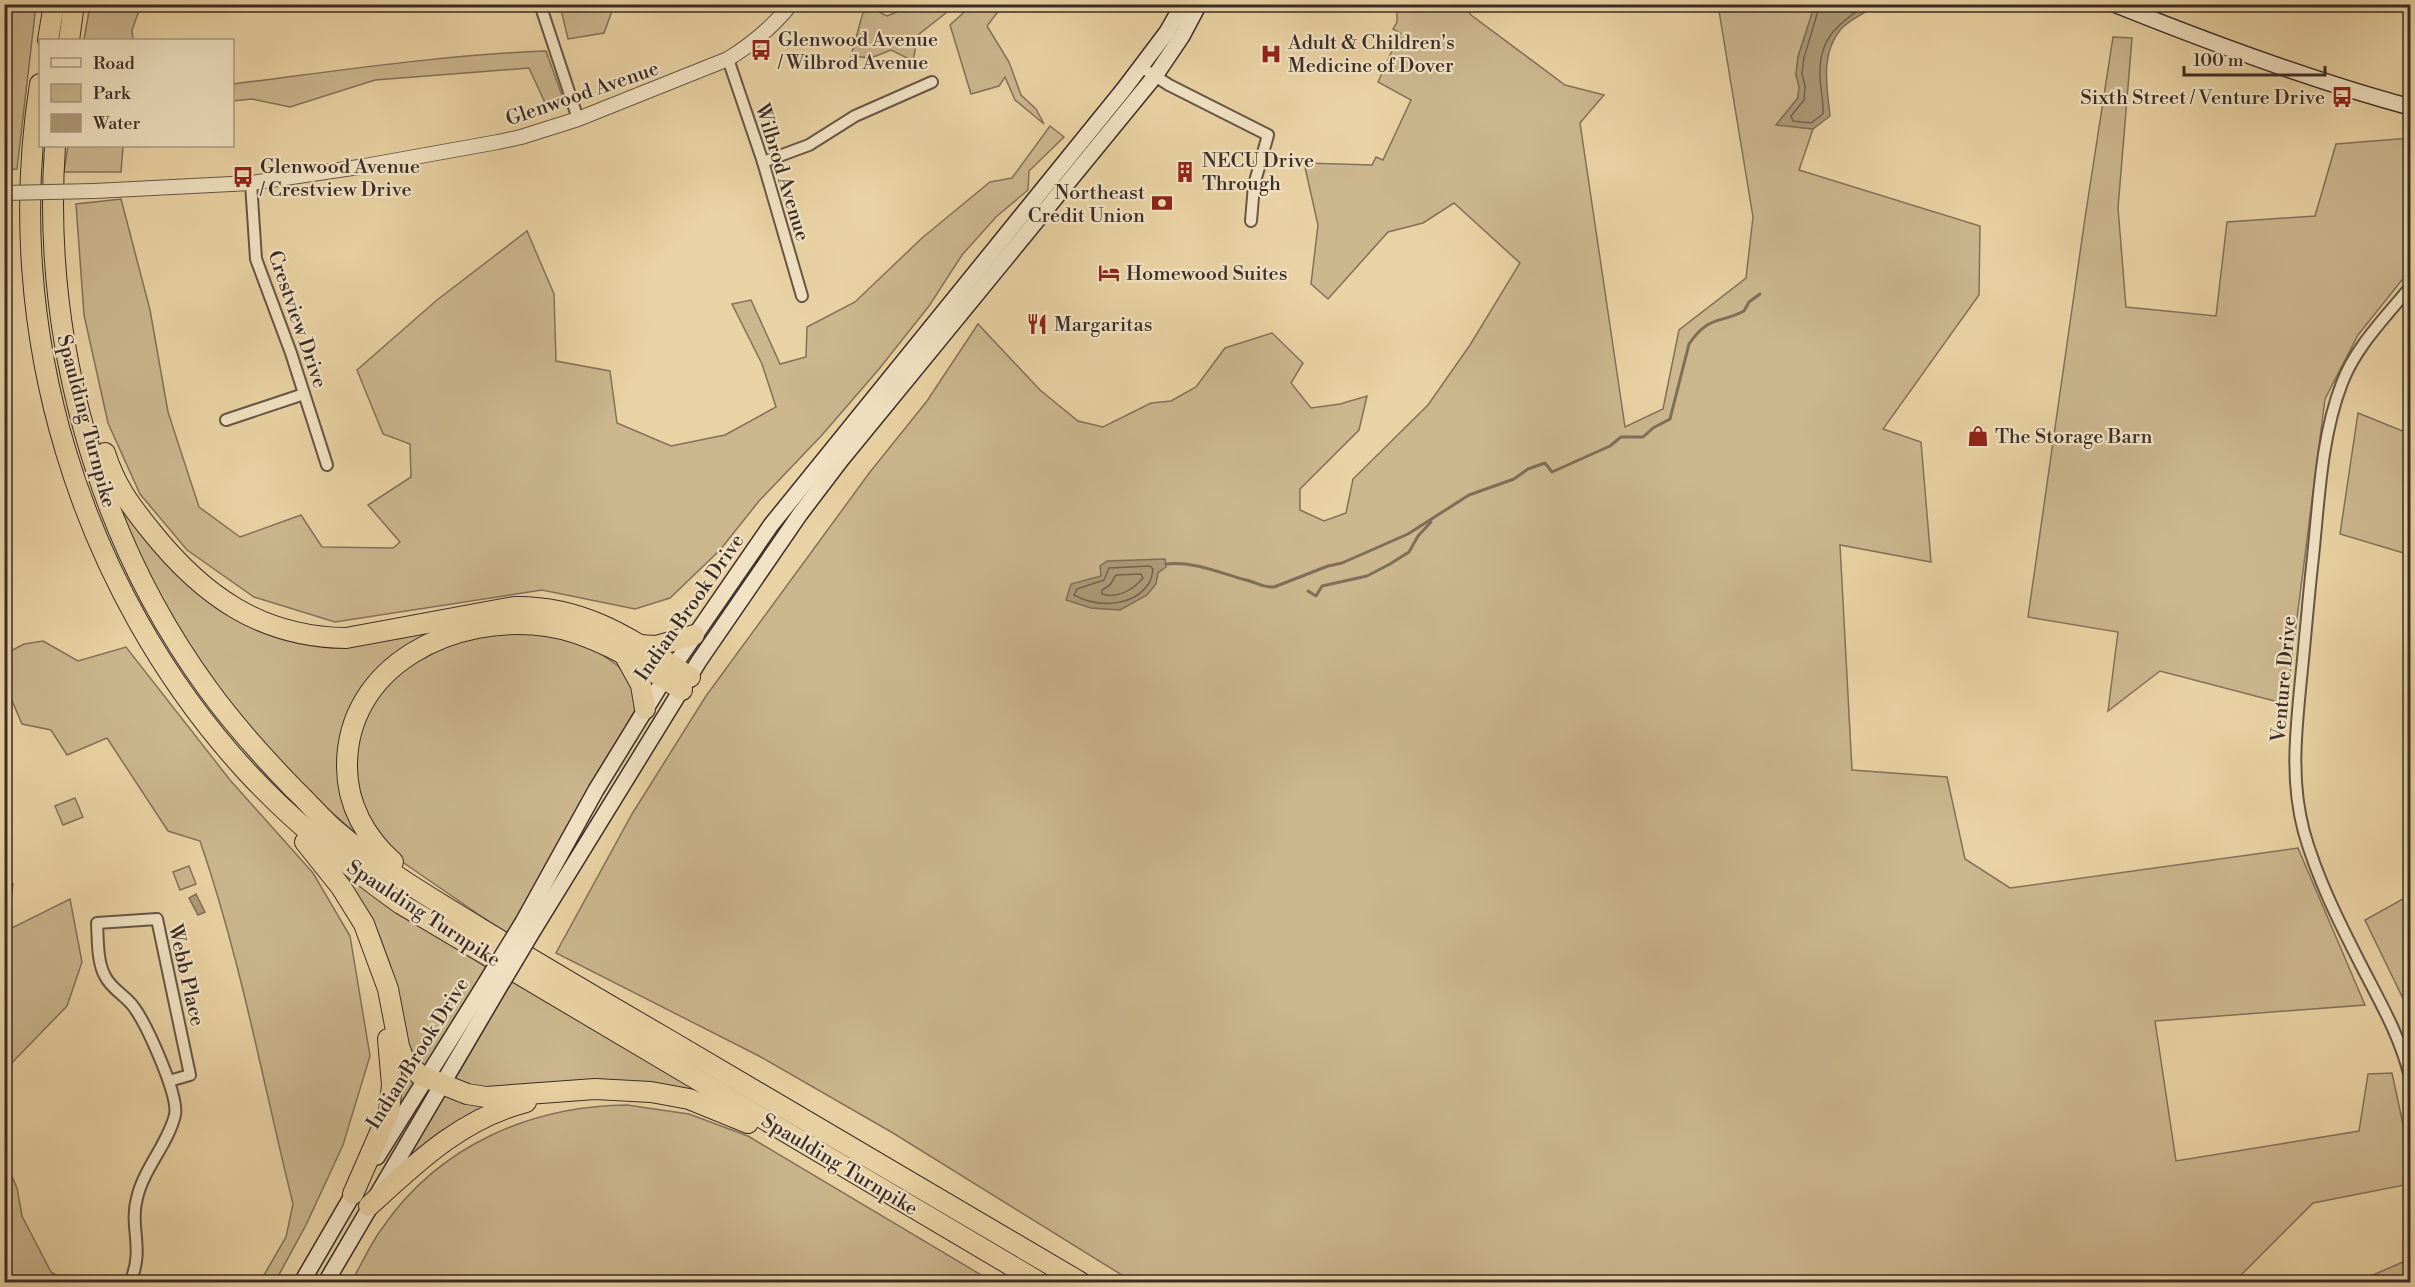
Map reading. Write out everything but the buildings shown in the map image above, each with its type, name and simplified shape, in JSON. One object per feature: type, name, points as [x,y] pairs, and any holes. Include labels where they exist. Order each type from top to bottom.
[{"type":"highway","points":[[48,39],[54,4]]},
{"type":"highway","points":[[69,39],[74,4]]},
{"type":"highway","name":"Spaulding Turnpike","points":[[39,94],[32,161],[30,213],[33,280],[48,382],[74,481],[113,575],[157,654],[224,746],[280,806],[319,842],[401,904],[1040,1282]]},
{"type":"highway","name":"Spaulding Turnpike","points":[[55,147],[54,245],[62,324],[87,437],[116,526],[160,615],[188,659],[236,725],[333,828],[406,883],[1080,1282]]},
{"type":"highway","points":[[62,324],[74,348],[96,427],[111,474],[119,490],[181,565],[220,600],[273,626],[295,634],[322,638],[346,638],[514,607],[540,607],[588,618],[616,631],[631,650],[645,710]]},
{"type":"highway","points":[[453,912],[383,853],[367,833],[355,810],[347,772],[348,747],[354,721],[366,697],[382,677],[408,656],[430,643],[479,628],[512,624],[546,626],[631,650],[677,678]]},
{"type":"highway","points":[[631,650],[656,646],[694,635]]},
{"type":"highway","points":[[280,806],[295,831],[331,873],[357,911],[368,932],[388,989],[401,1053],[410,1067],[435,1081],[467,1094],[486,1097],[617,1089],[689,1099],[730,1114],[790,1144],[822,1154]]},
{"type":"highway","points":[[352,1194],[389,1112],[391,1100],[393,1084],[391,1059],[380,991],[383,978]]},
{"type":"highway","points":[[369,1206],[418,1160],[458,1131],[503,1109],[554,1092]]},
{"type":"main road","name":"Indian Brook Drive","points":[[326,1282],[435,1081],[677,678],[694,635],[771,525],[1141,68],[1167,32],[1183,4]]},
{"type":"main road","name":"Indian Brook Drive","points":[[529,925],[596,790],[645,710],[677,678],[739,600],[821,486],[1155,76],[1182,36],[1199,4]]},
{"type":"main road","points":[[2114,4],[2219,44],[2373,97],[2410,107]]},
{"type":"main road","name":"Indian Brook Drive","points":[[302,1282],[352,1194],[418,1090],[435,1081]]},
{"type":"street","points":[[540,4],[579,119]]},
{"type":"street","name":"Glenwood Avenue","points":[[4,193],[250,183],[359,167],[521,137],[579,119],[728,59],[763,34],[791,4]]},
{"type":"street","name":"Wilbrod Avenue","points":[[728,59],[763,162],[802,296]]},
{"type":"street","points":[[1141,68],[1268,135],[1254,185],[1251,220]]},
{"type":"street","points":[[763,162],[809,145],[865,111],[932,82]]},
{"type":"street","name":"Crestview Drive","points":[[250,183],[256,259],[277,310],[327,465]]},
{"type":"street","name":"Venture Drive","points":[[2410,287],[2353,362],[2343,381],[2332,413],[2322,479],[2294,747],[2299,805],[2315,864],[2341,925],[2388,1015],[2404,1053],[2410,1077]]},
{"type":"street","points":[[226,420],[304,394]]},
{"type":"street","name":"Webb Place","points":[[130,1282],[137,1264],[138,1253],[135,1214],[137,1196],[175,1115],[174,1096],[135,1007],[104,974],[97,923],[156,919],[190,1076],[169,1081]]},
{"type":"green space","points":[[5,4],[36,5],[17,169],[5,170]]},
{"type":"green space","points":[[560,4],[629,5],[612,11],[604,33],[568,39]]},
{"type":"green space","points":[[90,5],[141,5],[132,30],[133,39],[84,39]]},
{"type":"green space","points":[[865,5],[887,16],[908,5],[956,5],[918,35],[913,61],[891,50],[871,58],[851,56]]},
{"type":"green space","points":[[972,5],[1003,5],[987,26],[1009,62],[1021,95],[1036,109],[1044,124],[1015,100],[1005,77],[999,86],[971,94],[950,25]]},
{"type":"green space","points":[[1386,5],[1465,5],[1471,15],[1565,85],[1604,95],[1580,123],[1625,427],[1663,409],[1679,330],[1746,278],[1753,217],[1718,5],[1815,5],[1798,57],[1796,75],[1799,86],[1798,98],[1777,124],[1813,129],[1799,170],[1980,226],[1979,295],[1883,429],[1921,442],[1931,562],[1840,545],[1852,770],[1947,777],[1965,859],[2010,888],[2298,848],[2365,1005],[2155,1021],[2176,1161],[2359,1131],[2368,1074],[2392,1073],[2410,1157],[2410,1184],[2313,1203],[2234,1282],[1133,1282],[893,1133],[759,1056],[556,953],[632,814],[706,696],[870,472],[927,401],[978,324],[1040,390],[1078,421],[1103,427],[1151,403],[1171,401],[1196,387],[1225,348],[1272,333],[1303,363],[1291,383],[1311,408],[1340,404],[1367,396],[1359,430],[1300,489],[1300,510],[1324,521],[1346,513],[1353,479],[1428,405],[1470,345],[1520,263],[1454,203],[1423,223],[1388,232],[1328,299],[1311,284],[1318,225],[1304,163],[1372,165],[1376,157],[1383,160],[1411,100],[1378,82],[1400,33],[1393,29],[1397,22],[1397,10]]},
{"type":"green space","points":[[2113,37],[2132,38],[2118,208],[2126,307],[2216,316],[2227,222],[2315,216],[2336,144],[2410,138],[2410,270],[2358,335],[2325,399],[2286,704],[2160,671],[2108,711],[2118,632],[2028,617]]},
{"type":"green space","points":[[546,51],[564,101],[547,107],[529,68],[375,80],[290,107],[252,99],[234,101],[234,84],[428,60]]},
{"type":"green space","points":[[1050,126],[1064,137],[1029,171],[1028,190],[996,217],[962,255],[929,306],[822,435],[759,501],[720,550],[670,598],[635,609],[542,590],[335,622],[254,597],[187,550],[140,494],[108,423],[84,315],[76,204],[121,199],[150,310],[168,412],[199,507],[240,537],[301,515],[322,547],[393,548],[400,542],[368,505],[411,477],[410,444],[383,434],[357,370],[437,300],[527,231],[554,294],[556,361],[610,371],[617,423],[671,446],[725,435],[776,407],[762,364],[732,304],[751,300],[780,364],[806,357],[807,327],[855,302],[922,238],[990,182],[1012,178]]},
{"type":"green space","points":[[68,147],[123,147],[121,172],[64,172]]},
{"type":"green space","points":[[2358,413],[2410,434],[2410,555],[2340,534]]},
{"type":"green space","points":[[108,481],[166,562],[299,637],[483,619],[601,637],[455,629],[355,711],[359,836],[294,780],[251,733],[162,608]]},
{"type":"green space","points":[[512,631],[566,638],[597,651],[618,666],[635,685],[638,705],[507,934],[388,852],[353,787],[358,723],[394,673],[450,642]]},
{"type":"green space","points":[[43,641],[78,661],[126,647],[230,780],[313,873],[350,936],[370,1056],[343,1145],[306,1225],[275,1282],[260,1282],[286,1237],[293,1204],[240,976],[200,841],[168,831],[107,738],[67,755],[51,730],[22,724],[5,684],[5,654],[24,644]]},
{"type":"green space","points":[[75,798],[83,817],[63,825],[55,806]]},
{"type":"green space","points":[[189,866],[196,884],[180,890],[173,872]]},
{"type":"green space","points":[[346,875],[398,912],[486,967],[426,1069],[409,1052],[390,965],[374,924],[342,879]]},
{"type":"green space","points":[[5,876],[13,884],[6,931],[70,899],[82,962],[67,1006],[5,1070]]},
{"type":"green space","points":[[2410,895],[2410,1013],[2365,920]]},
{"type":"green space","points":[[512,981],[708,1097],[479,1092],[455,1079]]},
{"type":"green space","points":[[399,1068],[417,1082],[398,1115]]},
{"type":"green space","points":[[444,1093],[504,1101],[403,1165]]},
{"type":"green space","points":[[627,1105],[689,1114],[748,1136],[993,1282],[351,1282],[378,1234],[406,1199],[431,1174],[459,1153],[490,1136],[556,1113],[591,1107]]},
{"type":"green space","points":[[4,1158],[17,1188],[22,1216],[51,1272],[68,1282],[5,1282]]},
{"type":"green space","points":[[2410,1259],[2410,1282],[2359,1282],[2359,1281]]},
{"type":"water","points":[[1815,4],[1876,5],[1845,25],[1834,39],[1826,71],[1830,116],[1813,129],[1776,125],[1798,98],[1799,86],[1796,75],[1798,57]]},
{"type":"water","points":[[1165,559],[1166,567],[1158,573],[1156,584],[1147,595],[1120,610],[1091,608],[1066,600],[1071,584],[1101,576],[1100,566],[1107,561]]},
{"type":"water","points":[[196,894],[205,912],[198,915],[189,898]]},
{"type":"waterway","points":[[1166,564],[1187,564],[1207,568],[1263,586],[1274,587],[1328,566],[1342,563],[1408,534],[1469,495],[1514,479],[1528,469],[1545,463],[1552,472],[1610,446],[1621,437],[1643,437],[1653,428],[1670,419],[1689,344],[1696,335],[1709,324],[1744,311],[1749,302],[1760,294]]},
{"type":"waterway","points":[[1308,591],[1316,596],[1322,586],[1367,576],[1390,564],[1409,552],[1418,536],[1431,522]]},
{"type":"place","name":"Glenwood Avenue / Wilbrod Avenue","points":[[761,50]]},
{"type":"place","name":"Adult & Children's Medicine of Dover","points":[[1271,54]]},
{"type":"place","name":"Sixth Street / Venture Drive","points":[[2342,97]]},
{"type":"place","name":"NECU Drive Through","points":[[1185,172]]},
{"type":"place","name":"Glenwood Avenue / Crestview Drive","points":[[243,177]]},
{"type":"place","name":"Northeast Credit Union","points":[[1162,203]]},
{"type":"place","name":"Homewood Suites","points":[[1109,273]]},
{"type":"place","name":"Margaritas","points":[[1037,324]]},
{"type":"place","name":"The Storage Barn","points":[[1978,436]]}]
